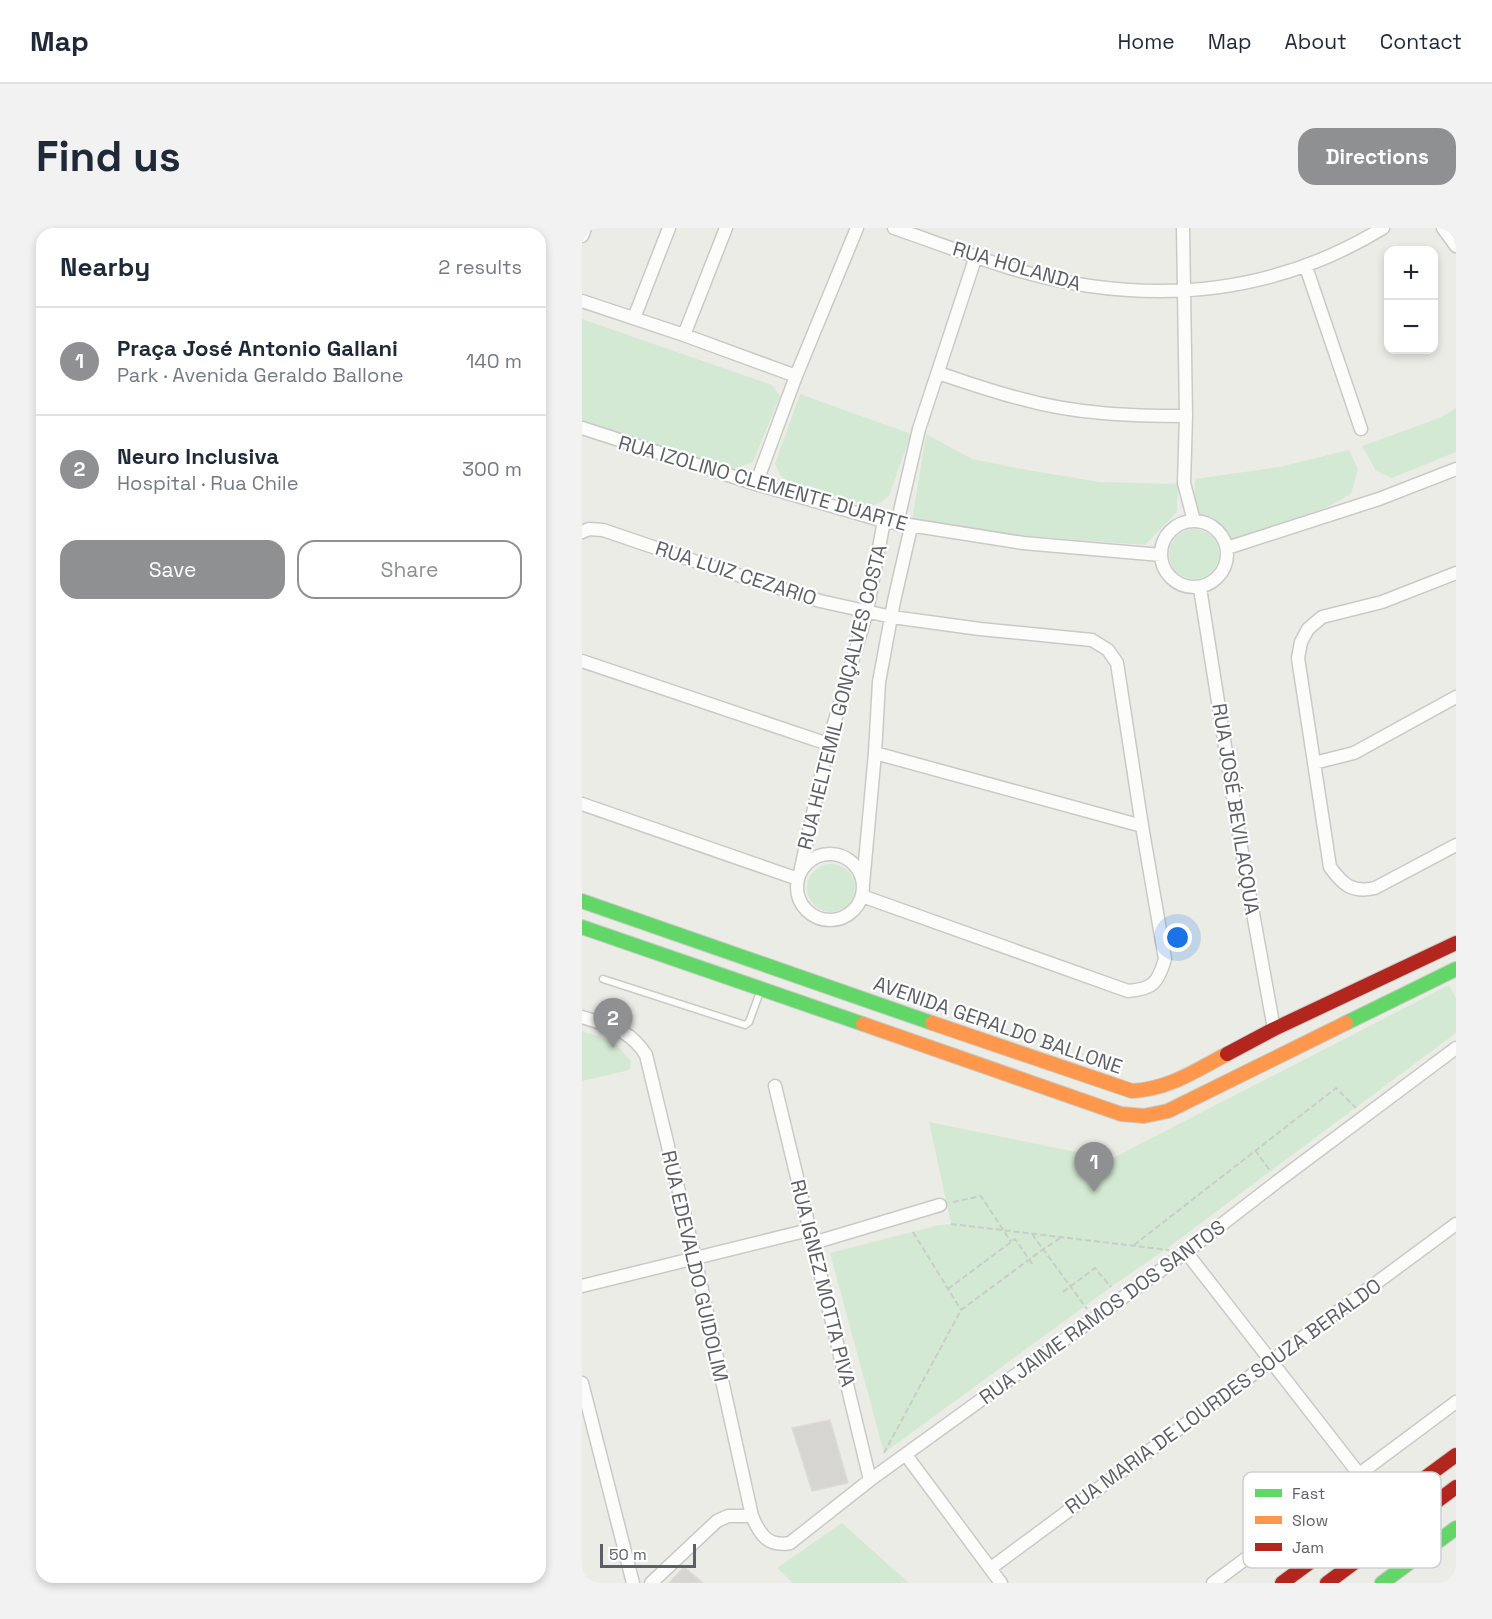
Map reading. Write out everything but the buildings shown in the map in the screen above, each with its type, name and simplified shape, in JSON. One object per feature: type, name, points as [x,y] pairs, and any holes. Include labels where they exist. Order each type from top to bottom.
[{"type":"street","points":[[582,236],[585,228]]},
{"type":"street","points":[[634,318],[669,228]]},
{"type":"street","points":[[684,335],[726,228]]},
{"type":"street","points":[[756,484],[796,376],[857,228]]},
{"type":"street","name":"RUA HOLANDA","points":[[894,228],[1023,271],[1090,286],[1134,290],[1184,290],[1263,280],[1333,256],[1383,228]]},
{"type":"street","points":[[1183,228],[1186,416],[1184,483],[1194,521]]},
{"type":"street","points":[[1443,228],[1456,246]]},
{"type":"street","points":[[897,524],[919,429],[976,256]]},
{"type":"street","points":[[1306,267],[1361,429]]},
{"type":"street","points":[[582,301],[796,376]]},
{"type":"street","points":[[938,373],[1023,400],[1077,410],[1139,416],[1186,416]]},
{"type":"street","name":"RUA IZOLINO CLEMENTE DUARTE","points":[[582,428],[756,484],[897,524],[1023,543],[1161,555]]},
{"type":"street","points":[[1227,548],[1378,500],[1456,469]]},
{"type":"street","name":"RUA HELTEMIL GONÇALVES COSTA","points":[[799,876],[828,744],[867,611],[884,521]]},
{"type":"street","points":[[1204,522],[1214,527],[1221,534],[1227,548],[1226,566],[1222,574],[1216,580],[1200,588],[1178,583],[1169,576],[1163,566],[1162,545],[1174,527],[1184,523],[1204,522]]},
{"type":"street","name":"RUA HELTEMIL GONÇALVES COSTA","points":[[862,890],[879,682],[911,526]]},
{"type":"street","name":"RUA LUIZ CEZARIO","points":[[582,532],[589,529],[603,530],[729,573],[820,600],[891,617],[980,629],[1092,640],[1108,650],[1117,663],[1165,959],[1160,977],[1146,990],[1128,991],[862,890]]},
{"type":"street","points":[[1456,573],[1382,602],[1322,618],[1308,629],[1301,642],[1298,658],[1330,867],[1339,879],[1350,888],[1363,891],[1375,888],[1456,845]]},
{"type":"street","name":"RUA JOSÉ BEVILACQUA","points":[[1200,588],[1241,847],[1274,1029]]},
{"type":"street","points":[[582,661],[828,744]]},
{"type":"street","points":[[1314,763],[1354,753],[1456,697]]},
{"type":"street","points":[[875,753],[1142,826]]},
{"type":"street","points":[[582,804],[799,876]]},
{"type":"street","points":[[825,854],[846,858],[854,865],[860,874],[862,890],[857,906],[849,914],[839,919],[827,920],[816,917],[807,910],[797,890],[799,876],[806,864],[825,854]]},
{"type":"street","name":"AVENIDA GERALDO BALLONE","points":[[582,901],[1132,1091],[1151,1090],[1175,1082],[1274,1029],[1456,943]]},
{"type":"street","points":[[582,927],[1121,1114],[1144,1116],[1168,1111],[1456,969]]},
{"type":"street","name":"RUA EDEVALDO GUIDOLIM","points":[[582,1017],[627,1033],[638,1042],[646,1055],[746,1492]]},
{"type":"street","name":"RUA JAIME RAMOS DOS SANTOS","points":[[746,1492],[756,1527],[770,1542],[779,1545],[790,1543],[870,1480],[1186,1252],[1456,1048]]},
{"type":"street","name":"RUA IGNEZ MOTTA PIVA","points":[[774,1086],[870,1480]]},
{"type":"street","points":[[813,1243],[940,1205]]},
{"type":"street","name":"RUA MARIA DE LOURDES SOUZA BERALDO","points":[[990,1568],[1456,1224]]},
{"type":"street","points":[[582,1286],[810,1230]]},
{"type":"street","points":[[1186,1252],[1357,1472]]},
{"type":"street","points":[[582,1383],[633,1583]]},
{"type":"street","points":[[1362,1472],[1456,1402]]},
{"type":"street","points":[[906,1455],[1001,1583]]},
{"type":"street","points":[[1433,1472],[1456,1455]]},
{"type":"street","points":[[1441,1497],[1456,1486]]},
{"type":"street","points":[[651,1583],[722,1518],[752,1516]]},
{"type":"street","points":[[1441,1539],[1456,1528]]},
{"type":"street","points":[[1213,1583],[1243,1561]]},
{"type":"street","points":[[1282,1583],[1302,1568]]},
{"type":"street","points":[[1327,1583],[1347,1568]]},
{"type":"street","points":[[1382,1583],[1402,1568]]},
{"type":"lane","points":[[603,979],[745,1025],[749,1022],[761,989]]},
{"type":"path","points":[[1134,1245],[1336,1088],[1364,1116]]},
{"type":"path","points":[[1255,1150],[1278,1181]]},
{"type":"path","points":[[940,1205],[981,1196],[1011,1242]]},
{"type":"path","points":[[951,1224],[1186,1252]]},
{"type":"path","points":[[913,1232],[961,1310]]},
{"type":"path","points":[[1032,1234],[1094,1318]]},
{"type":"path","points":[[884,1453],[961,1310],[1062,1237]]},
{"type":"path","points":[[948,1289],[1015,1239],[1033,1265]]},
{"type":"path","points":[[1063,1292],[1095,1268],[1111,1287]]},
{"type":"green space","points":[[582,319],[772,385],[780,396],[753,462],[731,470],[582,422]]},
{"type":"green space","points":[[800,394],[911,434],[889,496],[880,503],[869,506],[791,483],[781,476],[775,464]]},
{"type":"green space","points":[[1456,408],[1456,452],[1392,478],[1376,471],[1362,446],[1442,417]]},
{"type":"green space","points":[[926,434],[972,459],[1027,470],[1100,482],[1178,484],[1177,512],[1145,545],[911,527]]},
{"type":"green space","points":[[1349,450],[1358,469],[1351,494],[1285,530],[1227,548],[1215,529],[1194,521],[1195,479],[1279,467]]},
{"type":"green space","points":[[1199,529],[1212,536],[1218,544],[1218,564],[1212,572],[1204,578],[1189,579],[1176,572],[1170,564],[1169,549],[1176,536],[1184,530]]},
{"type":"green space","points":[[831,864],[848,871],[855,888],[848,905],[831,912],[814,905],[807,888],[814,871]]},
{"type":"green space","points":[[1449,985],[1456,998],[1456,1033],[1166,1249],[884,1453],[830,1253],[939,1225],[951,1224],[929,1122],[1111,1159]]},
{"type":"green space","points":[[582,1031],[614,1042],[631,1061],[630,1070],[582,1081]]},
{"type":"green space","points":[[842,1523],[909,1583],[793,1583],[777,1568]]},
{"type":"traffic: fast","points":[[582,901],[932,1023]]},
{"type":"traffic: fast","points":[[582,927],[863,1024]]},
{"type":"traffic: fast","points":[[1346,1023],[1456,969]]},
{"type":"traffic: fast","points":[[1441,1539],[1456,1528]]},
{"type":"traffic: fast","points":[[1382,1583],[1402,1568]]},
{"type":"traffic: slow","points":[[932,1023],[1132,1091],[1170,1083],[1227,1054]]},
{"type":"traffic: slow","points":[[863,1024],[1121,1114],[1144,1116],[1168,1111],[1346,1023]]},
{"type":"traffic: jam","points":[[1227,1054],[1274,1029],[1456,943]]},
{"type":"traffic: jam","points":[[1433,1472],[1456,1455]]},
{"type":"traffic: jam","points":[[1441,1498],[1456,1487]]},
{"type":"traffic: jam","points":[[1282,1583],[1302,1568]]},
{"type":"traffic: jam","points":[[1327,1583],[1347,1568]]},
{"type":"place","name":"Neuro Inclusiva","points":[[613,1048]]},
{"type":"place","name":"Praça José Antonio Gallani","points":[[1094,1192]]}]
